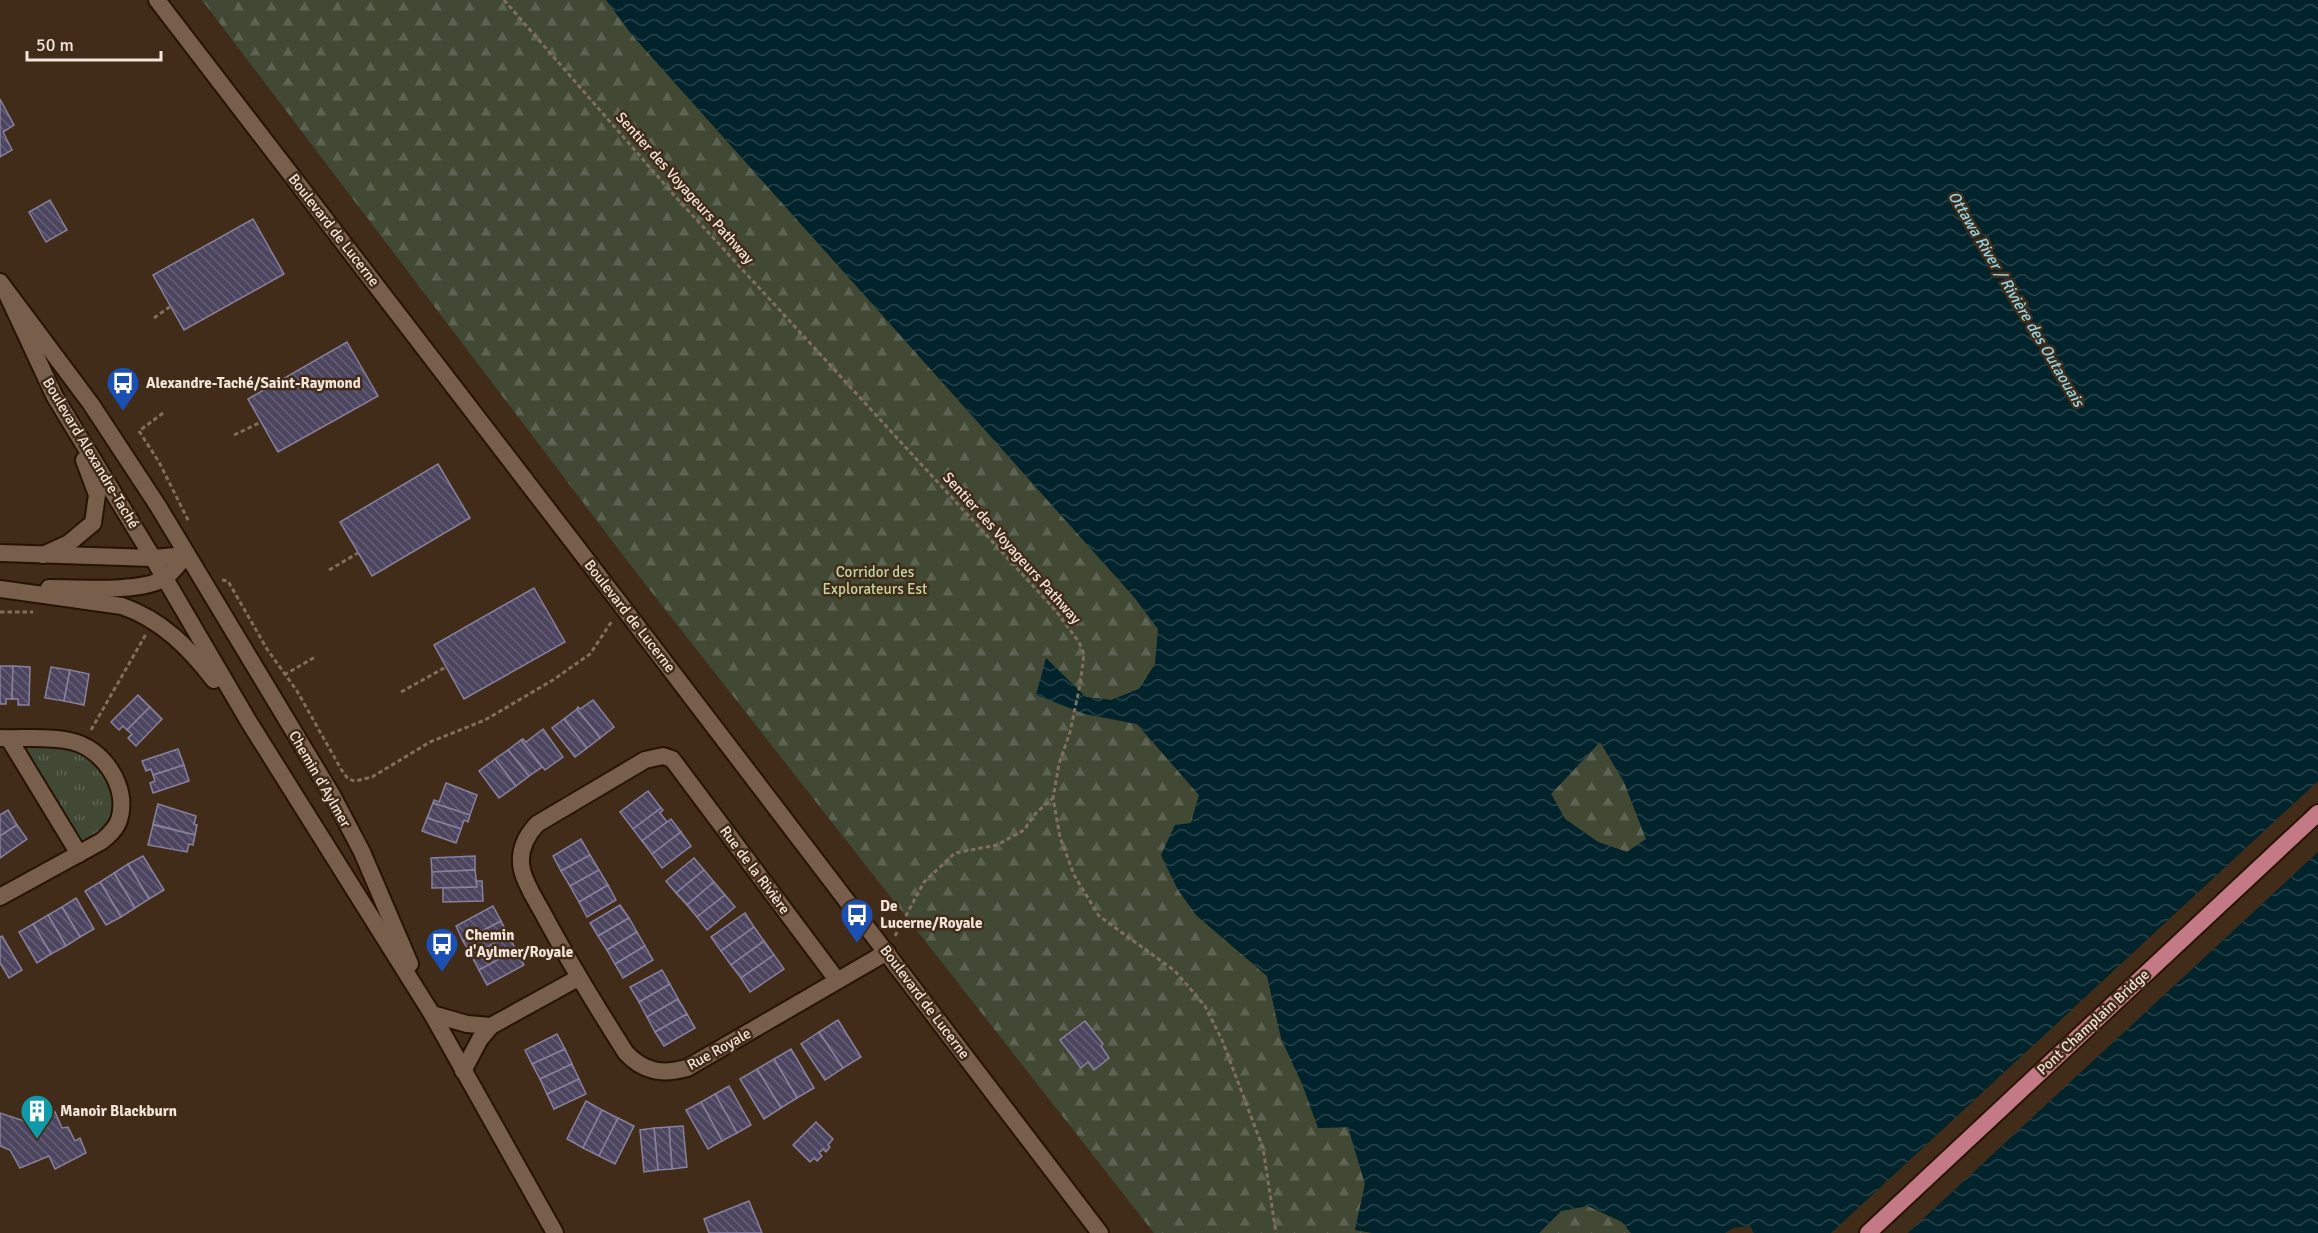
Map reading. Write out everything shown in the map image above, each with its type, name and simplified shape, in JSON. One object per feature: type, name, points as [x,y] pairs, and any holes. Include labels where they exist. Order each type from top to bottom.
[{"type":"main road","name":"Pont Champlain Bridge","points":[[1868,1233],[2318,813]]},
{"type":"street","name":"Boulevard de Lucerne","points":[[157,0],[626,610],[1100,1233]]},
{"type":"street","name":"Boulevard Alexandre-Taché","points":[[4,288],[55,397],[165,578]]},
{"type":"street","name":"Boulevard Alexandre-Taché","points":[[4,288],[91,404],[158,506],[186,555]]},
{"type":"street","points":[[43,555],[82,534],[93,523],[97,506],[93,480],[55,397]]},
{"type":"street","points":[[0,553],[153,558],[186,555]]},
{"type":"street","points":[[0,589],[151,584],[165,578],[186,555]]},
{"type":"street","name":"Chemin d'Aylmer","points":[[186,555],[332,795],[362,852],[432,1014]]},
{"type":"street","name":"Chemin d'Aylmer","points":[[165,578],[249,722],[432,1014],[555,1233]]},
{"type":"street","points":[[0,589],[122,606],[152,619],[183,644],[200,662],[249,722]]},
{"type":"street","points":[[0,897],[102,841],[114,830],[120,819],[122,803],[120,789],[105,762],[94,751],[82,744],[70,740],[5,739]]},
{"type":"street","points":[[5,739],[79,854]]},
{"type":"street","name":"Rue Royale","points":[[672,759],[663,756],[645,760],[537,824],[529,832],[521,857],[527,884],[578,978],[626,1053],[636,1063],[648,1070],[661,1072],[673,1072],[687,1068],[887,952]]},
{"type":"street","name":"Rue de la Rivière","points":[[672,759],[837,980]]},
{"type":"street","points":[[464,1071],[480,1039],[490,1026],[578,978]]},
{"type":"street","points":[[432,1014],[467,1024],[490,1026]]},
{"type":"path","name":"Sentier des Voyageurs Pathway","points":[[504,0],[673,194],[1056,611],[1079,642],[1083,654],[1080,685],[1070,732],[1059,764],[1053,798],[1060,837],[1074,875],[1099,916],[1175,971],[1205,1006],[1222,1040],[1263,1148],[1276,1233]]},
{"type":"path","points":[[154,318],[171,306]]},
{"type":"path","points":[[163,413],[139,431],[159,462],[194,530]]},
{"type":"path","points":[[234,435],[261,422]]},
{"type":"path","points":[[329,570],[358,553]]},
{"type":"path","points":[[217,574],[220,579],[228,581],[284,675],[297,691],[341,770],[348,779],[354,781],[372,777],[430,742],[485,720],[553,680],[590,654],[609,624],[626,610]]},
{"type":"path","points":[[82,744],[148,630]]},
{"type":"path","points":[[284,675],[315,657]]},
{"type":"path","points":[[401,692],[446,667]]},
{"type":"path","points":[[887,952],[924,882],[955,853],[997,845],[1024,830],[1036,813],[1053,798]]},
{"type":"green space","name":"Corridor des Explorateurs Est","points":[[202,0],[606,0],[633,36],[1134,597],[1159,630],[1155,664],[1139,689],[1111,700],[1086,697],[1073,687],[1085,714],[1137,724],[1199,795],[1191,823],[1196,915],[1267,976],[1281,1038],[1303,1086],[1318,1128],[1348,1127],[1365,1184],[1355,1230],[1373,1233],[1154,1233],[635,571]]},
{"type":"green space","points":[[9,739],[47,739],[105,762],[120,819],[79,854]]},
{"type":"green space","points":[[1600,741],[1624,782],[1646,839],[1627,852],[1598,842],[1565,819],[1551,793]]},
{"type":"green space","points":[[1588,1206],[1622,1222],[1631,1233],[1539,1233],[1561,1211]]},
{"type":"water","name":"Ottawa River / Rivière des Outaouais","points":[[606,0],[2318,0],[2318,1233],[1754,1233],[1750,1226],[1733,1228],[1725,1233],[1631,1233],[1622,1222],[1588,1206],[1561,1211],[1539,1233],[1373,1233],[1355,1230],[1365,1184],[1348,1127],[1318,1128],[1303,1086],[1281,1038],[1267,976],[1196,915],[1178,890],[1161,855],[1175,825],[1191,823],[1199,795],[1137,724],[1085,714],[1036,695],[1046,658],[1086,697],[1111,700],[1139,689],[1155,664],[1158,629],[1134,597],[633,36]],"holes":[[[1600,742],[1624,782],[1646,839],[1627,852],[1598,842],[1565,819],[1551,794]]]},
{"type":"pier","points":[[2318,781],[2318,852],[1908,1233],[1831,1233]]},
{"type":"building","points":[[0,99],[14,125],[3,132],[12,150],[0,157]]},
{"type":"building","points":[[50,200],[67,230],[46,242],[29,212]]},
{"type":"building","points":[[253,219],[284,274],[184,330],[153,275]]},
{"type":"building","points":[[347,342],[378,396],[278,452],[248,399]]},
{"type":"building","points":[[438,464],[470,518],[372,576],[340,522]]},
{"type":"building","points":[[534,588],[565,642],[464,699],[434,645]]},
{"type":"building","points":[[0,666],[13,666],[12,699],[6,699],[6,704],[0,704]]},
{"type":"building","points":[[13,666],[30,667],[29,705],[18,705],[18,699],[12,699]]},
{"type":"building","points":[[51,667],[70,670],[64,701],[45,698]]},
{"type":"building","points":[[70,670],[89,674],[84,705],[64,701]]},
{"type":"building","points":[[138,695],[150,707],[127,730],[123,726],[119,730],[111,722]]},
{"type":"building","points":[[593,700],[614,727],[600,738],[577,709]]},
{"type":"building","points":[[150,707],[162,719],[136,746],[128,738],[132,734],[127,730]]},
{"type":"building","points":[[577,709],[600,738],[587,748],[564,719]]},
{"type":"building","points":[[564,719],[587,748],[575,757],[552,728]]},
{"type":"building","points":[[543,729],[563,757],[545,770],[521,740],[526,742]]},
{"type":"building","points":[[521,740],[542,767],[529,776],[508,750]]},
{"type":"building","points":[[178,749],[184,765],[153,775],[151,769],[146,771],[142,761]]},
{"type":"building","points":[[508,750],[529,776],[516,786],[495,759]]},
{"type":"building","points":[[495,759],[516,786],[499,798],[479,771]]},
{"type":"building","points":[[184,765],[189,781],[153,793],[150,783],[155,781],[153,775]]},
{"type":"building","points":[[446,783],[477,795],[470,815],[433,803],[434,800],[439,802]]},
{"type":"building","points":[[648,791],[661,808],[633,829],[620,812]]},
{"type":"building","points":[[433,803],[470,815],[468,822],[464,820],[461,829],[427,818]]},
{"type":"building","points":[[158,804],[196,816],[195,835],[153,824]]},
{"type":"building","points":[[661,808],[663,810],[660,813],[667,822],[642,841],[633,829]]},
{"type":"building","points":[[8,810],[17,825],[0,836],[0,815]]},
{"type":"building","points":[[427,818],[461,829],[456,843],[422,831]]},
{"type":"building","points":[[671,819],[681,832],[652,854],[642,841]]},
{"type":"building","points":[[17,825],[27,839],[0,858],[0,836]]},
{"type":"building","points":[[153,825],[195,835],[193,845],[189,844],[187,852],[148,845]]},
{"type":"building","points":[[681,832],[691,846],[662,868],[652,854]]},
{"type":"building","points":[[581,839],[590,855],[561,871],[553,856]]},
{"type":"building","points":[[590,855],[599,870],[570,886],[561,871]]},
{"type":"building","points":[[143,856],[164,890],[149,899],[128,864]]},
{"type":"building","points":[[475,856],[475,870],[432,872],[431,858]]},
{"type":"building","points":[[694,858],[704,870],[676,893],[666,881]]},
{"type":"building","points":[[128,864],[149,899],[135,908],[114,873]]},
{"type":"building","points":[[475,870],[477,887],[432,888],[432,872]]},
{"type":"building","points":[[599,870],[608,885],[579,902],[570,886]]},
{"type":"building","points":[[704,870],[714,882],[687,905],[676,893]]},
{"type":"building","points":[[114,873],[135,908],[121,917],[100,882]]},
{"type":"building","points":[[476,881],[482,881],[483,901],[443,902],[443,888],[477,887]]},
{"type":"building","points":[[100,882],[121,917],[106,925],[85,891]]},
{"type":"building","points":[[714,882],[725,895],[697,917],[687,905]]},
{"type":"building","points":[[608,885],[616,900],[587,917],[579,902]]},
{"type":"building","points":[[725,895],[735,907],[707,930],[697,917]]},
{"type":"building","points":[[76,898],[94,929],[80,937],[62,907]]},
{"type":"building","points":[[620,905],[629,918],[598,936],[590,923]]},
{"type":"building","points":[[493,906],[501,921],[463,941],[456,926]]},
{"type":"building","points":[[62,907],[80,937],[66,946],[48,915]]},
{"type":"building","points":[[745,913],[754,927],[721,951],[711,937]]},
{"type":"building","points":[[48,915],[66,946],[51,954],[33,924]]},
{"type":"building","points":[[629,918],[637,932],[607,950],[598,936]]},
{"type":"building","points":[[501,921],[509,936],[471,955],[463,941]]},
{"type":"building","points":[[33,924],[51,954],[37,963],[19,932]]},
{"type":"building","points":[[754,927],[764,941],[731,965],[721,951]]},
{"type":"building","points":[[637,932],[645,946],[615,964],[607,950]]},
{"type":"building","points":[[2,936],[22,970],[9,978],[0,963],[0,937]]},
{"type":"building","points":[[509,936],[516,950],[479,970],[471,955]]},
{"type":"building","points":[[764,941],[774,955],[741,978],[731,965]]},
{"type":"building","points":[[645,946],[653,960],[623,978],[615,964]]},
{"type":"building","points":[[516,950],[524,965],[487,985],[479,970]]},
{"type":"building","points":[[774,955],[784,969],[750,992],[741,978]]},
{"type":"building","points":[[662,970],[670,984],[639,1002],[630,987]]},
{"type":"building","points":[[670,984],[678,999],[647,1017],[639,1002]]},
{"type":"building","points":[[678,999],[687,1014],[655,1032],[647,1017]]},
{"type":"building","points":[[687,1014],[695,1028],[664,1046],[655,1032]]},
{"type":"building","points":[[838,1020],[861,1057],[843,1068],[819,1032]]},
{"type":"building","points":[[1085,1021],[1103,1044],[1101,1046],[1109,1058],[1094,1070],[1088,1062],[1081,1068],[1060,1040]]},
{"type":"building","points":[[819,1032],[843,1068],[825,1080],[801,1044]]},
{"type":"building","points":[[557,1034],[565,1049],[532,1064],[525,1050]]},
{"type":"building","points":[[565,1049],[572,1064],[540,1079],[532,1064]]},
{"type":"building","points":[[791,1049],[814,1088],[797,1098],[774,1059]]},
{"type":"building","points":[[774,1059],[797,1098],[781,1108],[757,1069]]},
{"type":"building","points":[[572,1064],[579,1079],[547,1094],[540,1079]]},
{"type":"building","points":[[757,1069],[781,1108],[764,1119],[740,1079]]},
{"type":"building","points":[[579,1079],[586,1094],[554,1109],[547,1094]]},
{"type":"building","points":[[729,1086],[751,1125],[737,1133],[715,1094]]},
{"type":"building","points":[[715,1094],[737,1133],[722,1141],[701,1102]]},
{"type":"building","points":[[586,1101],[602,1110],[583,1148],[567,1139]]},
{"type":"building","points":[[701,1102],[722,1141],[708,1149],[686,1110]]},
{"type":"building","points":[[602,1110],[618,1118],[599,1156],[583,1148]]},
{"type":"building","name":"Manoir Blackburn","points":[[55,1112],[62,1128],[68,1127],[75,1141],[80,1138],[86,1153],[55,1169],[49,1156],[20,1168],[10,1150],[0,1146],[0,1113],[27,1122]]},
{"type":"building","points":[[618,1118],[634,1126],[615,1164],[599,1156]]},
{"type":"building","points":[[816,1122],[833,1139],[826,1152],[823,1149],[819,1153],[822,1156],[817,1161],[814,1158],[810,1162],[793,1145]]},
{"type":"building","points":[[683,1126],[687,1167],[672,1169],[669,1127]]},
{"type":"building","points":[[669,1127],[672,1169],[658,1170],[654,1128]]},
{"type":"building","points":[[654,1128],[658,1170],[644,1172],[640,1130]]},
{"type":"building","points":[[749,1201],[762,1233],[709,1233],[704,1219]]},
{"type":"place","name":"Alexandre-Taché/Saint-Raymond","points":[[123,412]]},
{"type":"place","name":"De Lucerne/Royale","points":[[857,944]]},
{"type":"place","name":"Chemin d'Aylmer/Royale","points":[[442,973]]},
{"type":"place","name":"Manoir Blackburn","points":[[37,1140]]}]
